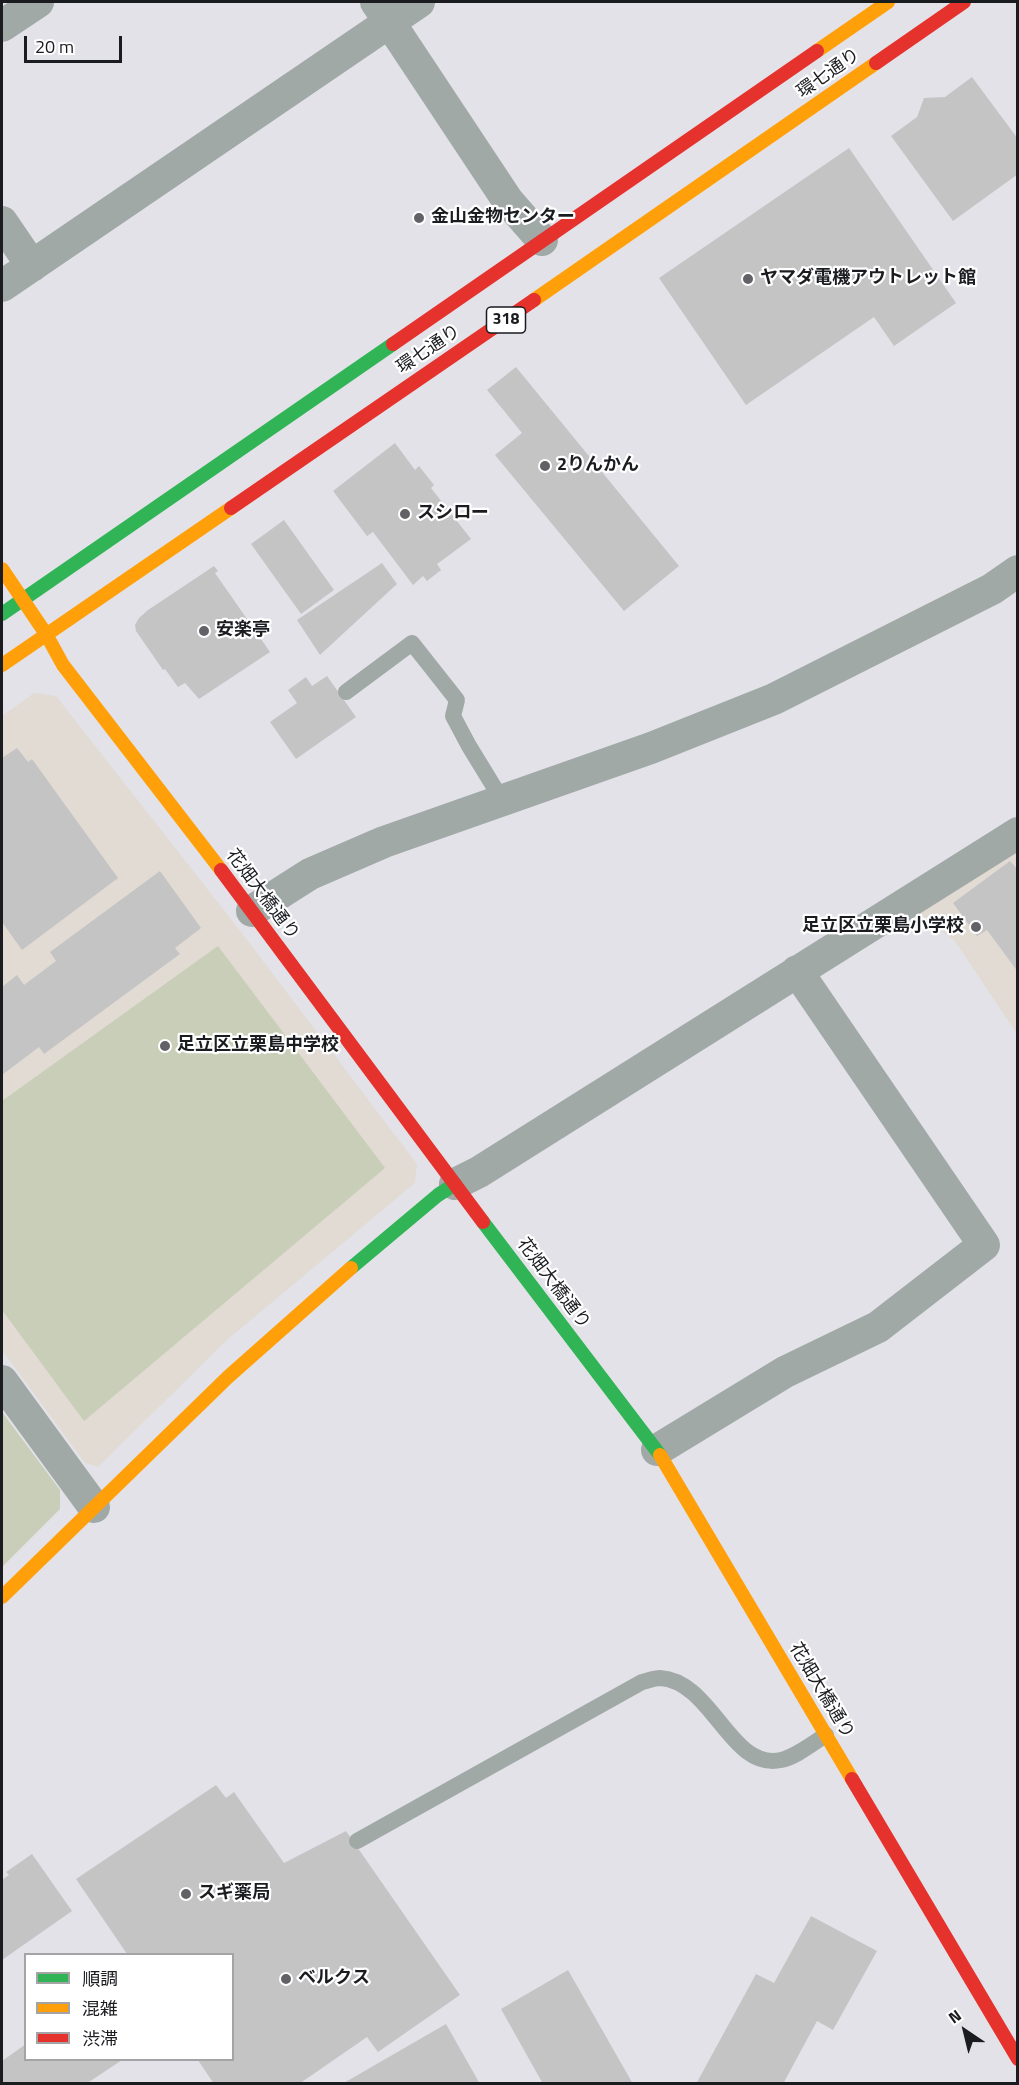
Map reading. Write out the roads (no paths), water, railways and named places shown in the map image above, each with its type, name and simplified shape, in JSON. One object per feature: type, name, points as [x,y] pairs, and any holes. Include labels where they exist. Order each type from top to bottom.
[{"type":"street","points":[[2,26],[38,2]]},
{"type":"street","points":[[2,286],[383,12],[419,2]]},
{"type":"street","name":"環七通り","points":[[2,614],[888,2]]},
{"type":"street","name":"環七通り","points":[[2,665],[964,2]]},
{"type":"street","points":[[383,12],[508,201],[542,240]]},
{"type":"street","points":[[2,222],[32,266]]},
{"type":"street","name":"花畑大橋通り","points":[[2,570],[46,634],[63,665],[252,911],[657,1450],[1016,2055]]},
{"type":"street","points":[[252,911],[310,874],[384,842],[651,748],[774,699],[992,589],[1017,571]]},
{"type":"street","points":[[2,1597],[228,1377],[325,1289],[438,1195],[479,1172],[1017,833]]},
{"type":"street","points":[[657,1450],[785,1372],[878,1327],[984,1245],[797,971]]},
{"type":"street","points":[[2,1381],[94,1507]]},
{"type":"lane","points":[[346,692],[412,643],[457,700],[453,716],[502,800]]},
{"type":"lane","points":[[357,1841],[642,1682],[658,1678],[674,1681],[690,1689],[702,1700],[733,1739],[752,1754],[770,1762],[784,1760],[826,1735]]},
{"type":"place","name":"金山金物センター","points":[[419,218]]},
{"type":"place","name":"ヤマダ電機アウトレット館","points":[[748,279]]},
{"type":"place","name":"2りんかん","points":[[545,466]]},
{"type":"place","name":"スシロー","points":[[405,514]]},
{"type":"place","name":"安楽亭","points":[[204,631]]},
{"type":"place","name":"足立区立栗島小学校","points":[[976,927]]},
{"type":"place","name":"足立区立栗島中学校","points":[[165,1046]]},
{"type":"place","name":"スギ薬局","points":[[186,1894]]},
{"type":"place","name":"ベルクス","points":[[286,1979]]}]
